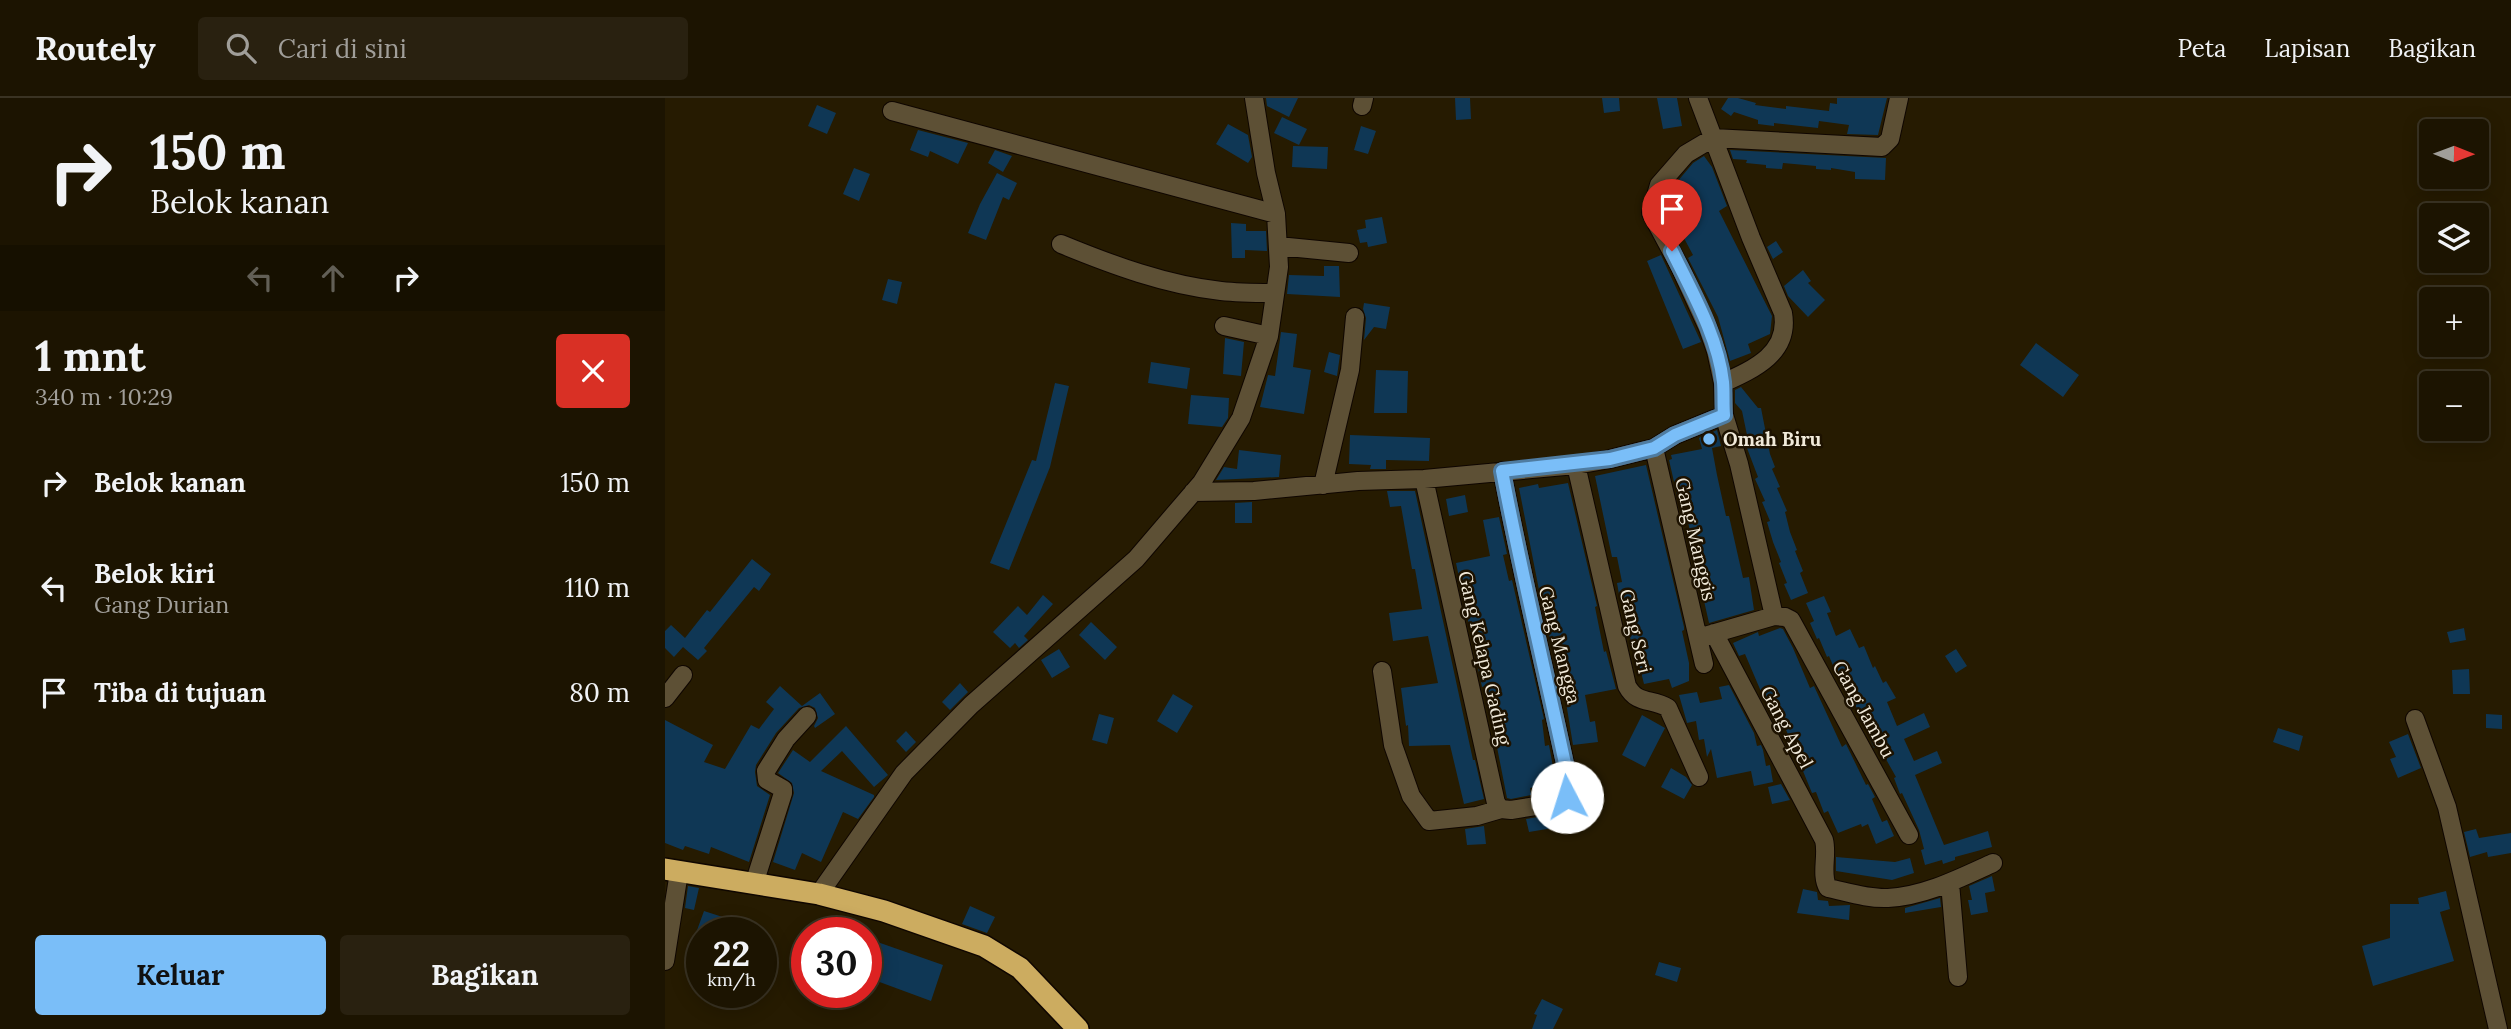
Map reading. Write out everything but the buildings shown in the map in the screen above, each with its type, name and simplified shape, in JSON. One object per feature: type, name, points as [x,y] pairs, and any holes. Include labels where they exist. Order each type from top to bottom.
[{"type":"highway","points":[[672,870],[819,894],[884,911],[984,946],[1020,968],[1077,1029]]},
{"type":"street","points":[[819,894],[904,774],[971,705],[1136,559],[1193,492],[1241,418],[1269,336],[1279,267],[1276,214],[1255,106],[1238,98]]},
{"type":"street","points":[[1698,98],[1783,313],[1785,325],[1783,339],[1763,362],[1723,383]]},
{"type":"street","points":[[1705,664],[1706,636],[1774,616],[1739,464],[1724,415],[1723,383],[1708,328],[1651,213],[1659,185],[1686,154],[1713,138],[1882,147],[1890,139],[1899,98]]},
{"type":"street","points":[[892,111],[1276,214]]},
{"type":"street","points":[[1061,244],[1111,265],[1188,285],[1221,291],[1276,293]]},
{"type":"street","points":[[1278,247],[1349,253]]},
{"type":"street","points":[[1323,485],[1350,370],[1355,317]]},
{"type":"street","points":[[1224,327],[1269,336]]},
{"type":"street","points":[[1193,492],[1254,491],[1576,465],[1654,448],[1685,430],[1724,415]]},
{"type":"street","name":"Gang Manggis","points":[[1654,448],[1706,636]]},
{"type":"street","name":"Gang Seri","points":[[1576,465],[1627,685],[1631,695],[1637,699],[1668,708],[1699,777]]},
{"type":"street","name":"Gang Mangga","points":[[1501,809],[1511,810],[1561,802],[1567,797],[1570,787],[1522,578],[1502,471]]},
{"type":"street","name":"Gang Kelapa Gading","points":[[1424,479],[1496,803],[1501,809]]},
{"type":"street","name":"Gang Jambu","points":[[1774,616],[1791,620],[1909,835]]},
{"type":"street","name":"Gang Apel","points":[[1706,636],[1823,839],[1826,848],[1824,878],[1828,888],[1886,898],[1950,883]]},
{"type":"street","points":[[1383,671],[1393,745],[1411,796],[1429,821],[1477,816],[1501,809]]},
{"type":"street","points":[[665,698],[683,675]]},
{"type":"street","points":[[754,884],[783,793],[783,789],[768,780],[766,771],[786,739],[807,716]]},
{"type":"street","points":[[2415,719],[2447,807],[2498,1029]]},
{"type":"street","points":[[1958,977],[1950,883],[1993,863]]},
{"type":"street","points":[[665,961],[672,870]]},
{"type":"place","name":"Omah Biru","points":[[1709,439]]},
{"type":"route","points":[[1567,797],[1570,787],[1522,578],[1502,471],[1576,465],[1654,448],[1704,421],[1724,415],[1723,383],[1716,351],[1672,251]]}]
